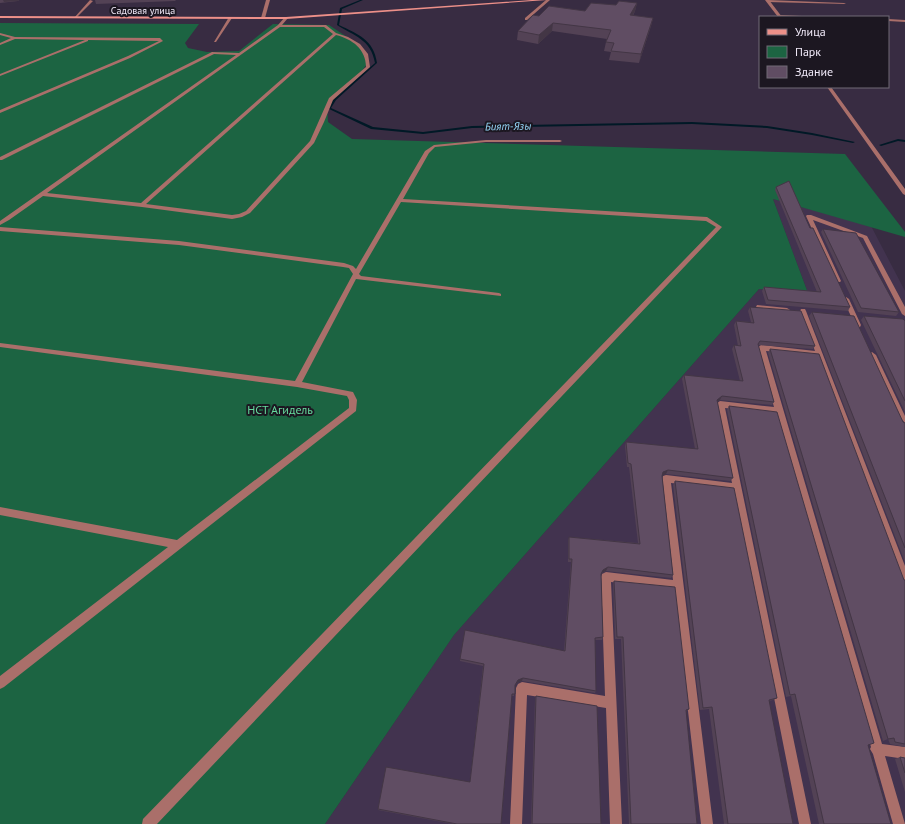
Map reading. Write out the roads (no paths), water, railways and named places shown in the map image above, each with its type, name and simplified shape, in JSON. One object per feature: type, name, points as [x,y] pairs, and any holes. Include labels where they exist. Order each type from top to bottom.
[{"type":"main road","name":"Садовая улица","points":[[0,17],[286,18],[547,0]]},
{"type":"street","points":[[263,18],[268,0]]},
{"type":"street","points":[[526,19],[547,0]]},
{"type":"street","points":[[768,0],[844,4]]},
{"type":"street","points":[[768,0],[778,16]]},
{"type":"street","points":[[75,17],[90,1]]},
{"type":"street","points":[[215,40],[230,18]]},
{"type":"street","points":[[0,223],[279,26],[286,18]]},
{"type":"street","points":[[889,20],[905,21]]},
{"type":"street","points":[[43,194],[232,217],[240,216],[248,212],[312,142],[331,99],[368,67],[369,60],[364,50],[357,43],[335,34],[326,26],[279,26]]},
{"type":"street","points":[[0,34],[16,38],[160,39],[161,41],[130,57],[0,112]]},
{"type":"street","points":[[142,205],[335,34]]},
{"type":"street","points":[[0,44],[16,38]]},
{"type":"street","points":[[0,75],[90,39]]},
{"type":"street","points":[[0,159],[213,53],[238,54]]},
{"type":"street","points":[[830,88],[905,193]]},
{"type":"street","points":[[297,384],[356,274],[427,152],[434,146],[486,141],[560,141]]},
{"type":"street","points":[[148,824],[719,227],[707,219],[399,200]]},
{"type":"street","points":[[841,288],[809,216],[865,237],[905,314]]},
{"type":"street","points":[[0,228],[179,243],[344,264],[351,267],[359,278],[499,295]]},
{"type":"street","points":[[844,295],[860,330]]},
{"type":"street","points":[[759,307],[807,312],[819,354],[905,579]]},
{"type":"street","points":[[0,345],[297,384],[350,394],[353,400],[353,409],[0,683]]},
{"type":"street","points":[[819,354],[761,348],[876,749],[899,824]]},
{"type":"street","points":[[870,350],[905,425]]},
{"type":"street","points":[[779,411],[720,404],[805,824]]},
{"type":"street","points":[[707,824],[666,479],[736,487]]},
{"type":"street","points":[[0,511],[179,544]]},
{"type":"street","points":[[616,824],[606,577],[679,585]]},
{"type":"street","points":[[516,824],[522,688],[611,703]]},
{"type":"street","points":[[876,749],[905,753]]},
{"type":"waterway","name":"Бият-Язы","points":[[362,0],[341,9],[338,25],[363,39],[372,49],[375,55],[376,63],[335,99],[329,108],[372,128],[423,133],[472,127],[692,123],[767,127],[853,142]]},
{"type":"waterway","name":"Бият-Язы","points":[[881,145],[898,140],[905,141]]},
{"type":"park label","name":"НСТ Агидель","points":[[280,410]]}]
